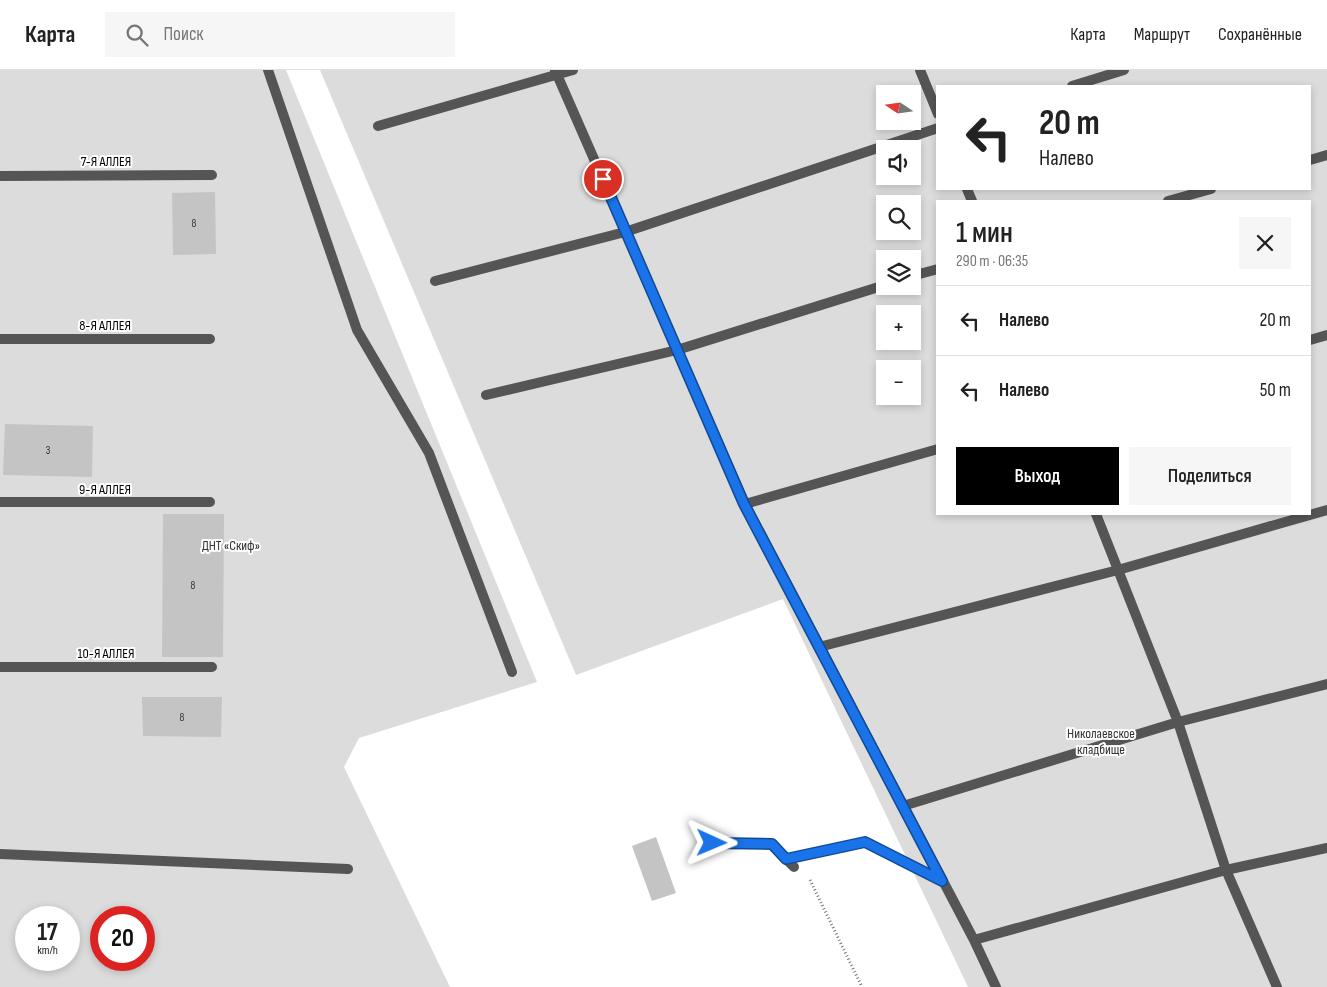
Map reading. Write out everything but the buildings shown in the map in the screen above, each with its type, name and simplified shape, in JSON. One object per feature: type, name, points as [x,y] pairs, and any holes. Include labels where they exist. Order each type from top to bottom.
[{"type":"lane","points":[[268,70],[357,330],[428,453],[512,672]]},
{"type":"lane","points":[[378,126],[556,72],[573,70]]},
{"type":"lane","points":[[920,70],[936,109]]},
{"type":"lane","points":[[1075,85],[1124,70]]},
{"type":"lane","points":[[556,72],[744,504],[974,940],[996,987]]},
{"type":"lane","points":[[435,281],[625,232],[936,129]]},
{"type":"lane","points":[[1311,160],[1327,155]]},
{"type":"lane","name":"7-Я АЛЛЕЯ","points":[[0,176],[212,175]]},
{"type":"lane","points":[[1172,200],[1207,190]]},
{"type":"lane","points":[[921,274],[936,270]]},
{"type":"lane","points":[[486,395],[677,350],[876,288]]},
{"type":"lane","points":[[1311,340],[1327,335]]},
{"type":"lane","name":"8-Я АЛЛЕЯ","points":[[0,339],[210,339]]},
{"type":"lane","points":[[744,504],[936,450]]},
{"type":"lane","name":"9-Я АЛЛЕЯ","points":[[0,502],[210,502]]},
{"type":"lane","points":[[1311,515],[1327,510]]},
{"type":"lane","points":[[1096,515],[1178,722],[1226,870],[1277,987]]},
{"type":"lane","points":[[819,647],[1118,570],[1310,515]]},
{"type":"lane","name":"10-Я АЛЛЕЯ","points":[[0,666],[212,668]]},
{"type":"lane","points":[[903,806],[1178,722],[1327,684]]},
{"type":"lane","points":[[786,859],[865,842],[942,881]]},
{"type":"lane","points":[[712,843],[772,844],[794,867]]},
{"type":"lane","points":[[974,940],[1226,870],[1327,848]]},
{"type":"lane","points":[[0,854],[348,869]]},
{"type":"path","points":[[810,880],[862,987]]},
{"type":"green space","name":"ДНТ «Скиф»","points":[[0,70],[286,70],[537,682],[359,738],[344,767],[450,987],[0,987]]},
{"type":"green space","name":"Николаевское кладбище","points":[[320,70],[1327,70],[1327,987],[968,987],[783,599],[576,675]]},
{"type":"route","points":[[603,179],[744,504],[942,881],[865,842],[786,859],[772,844],[712,843]]}]
